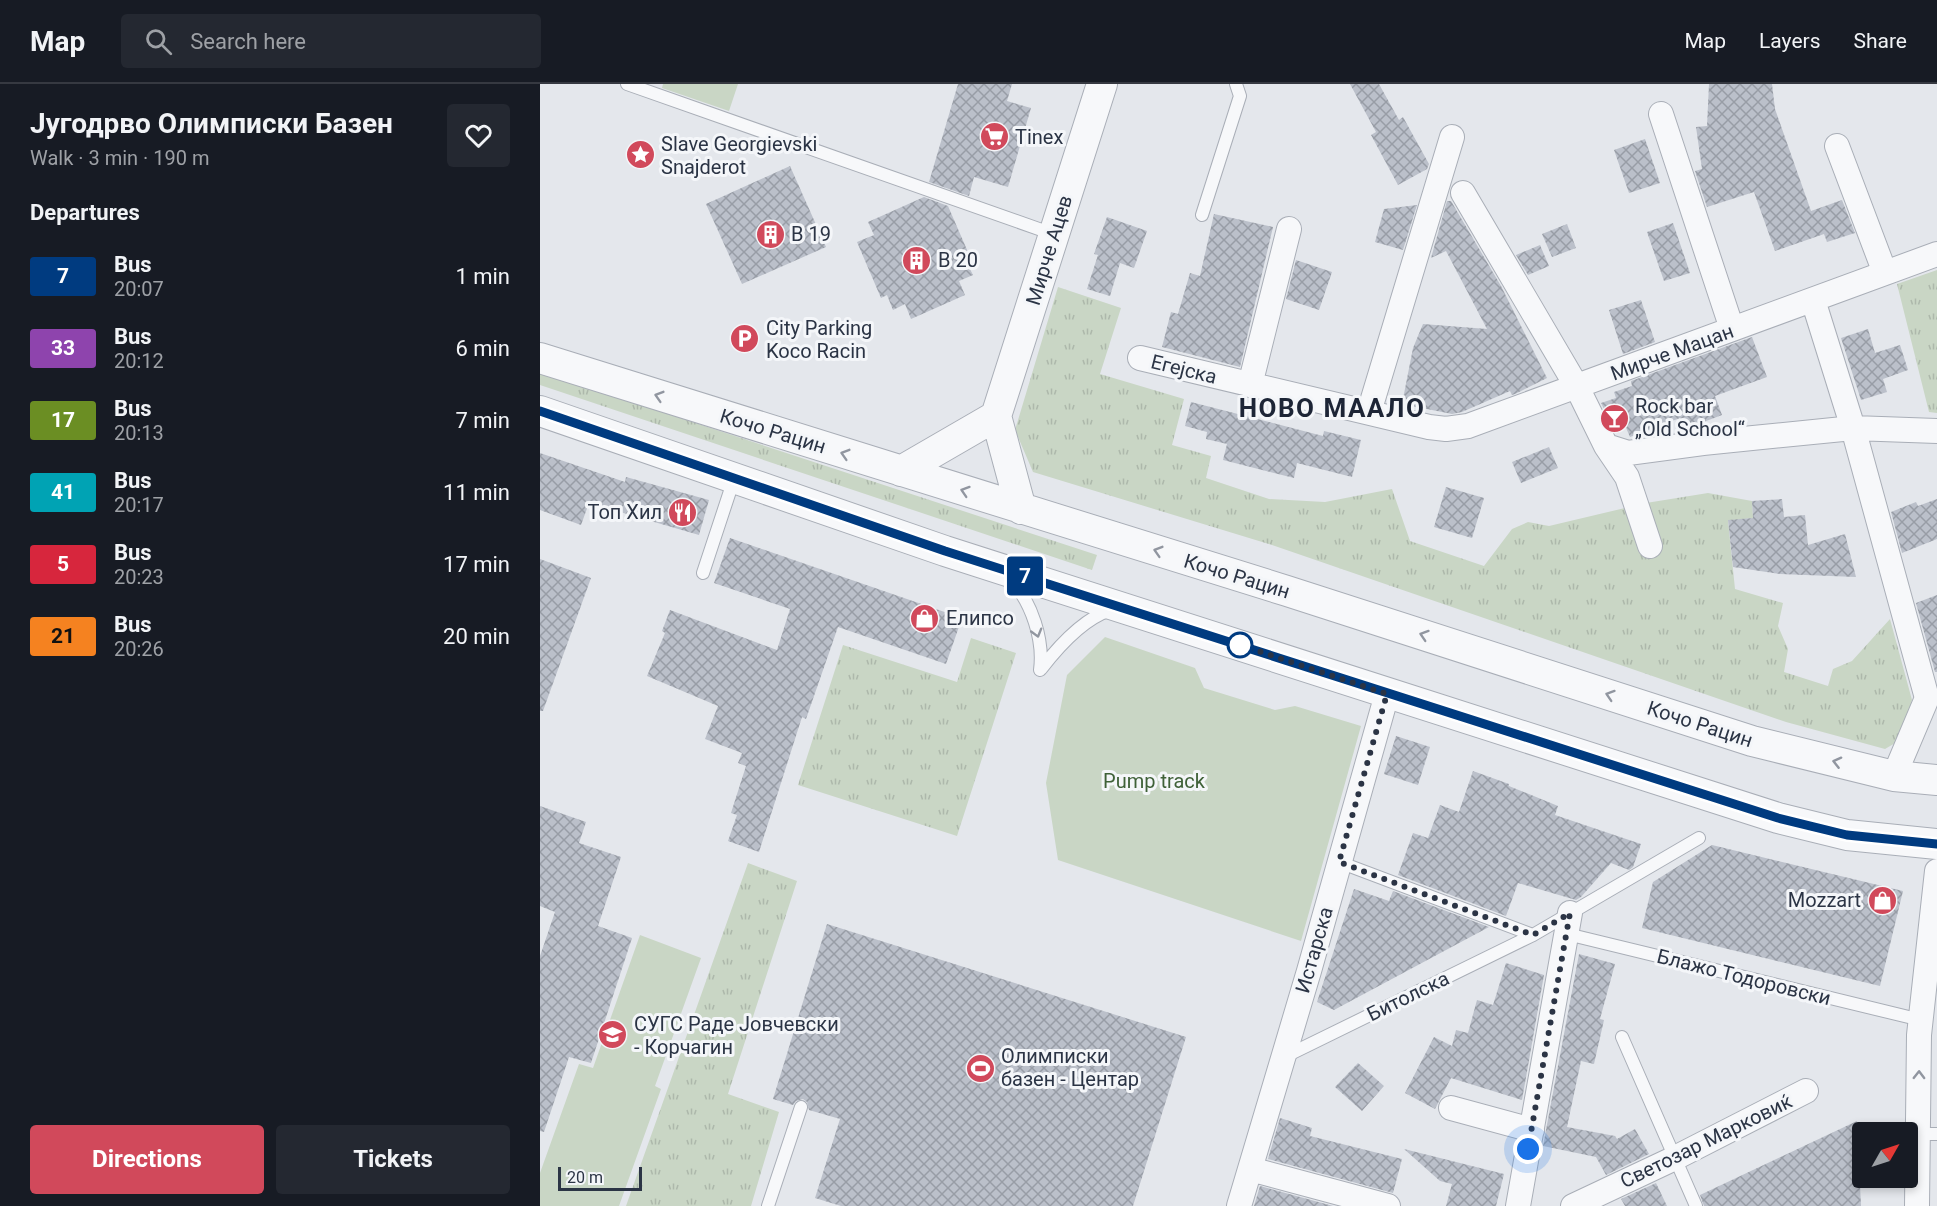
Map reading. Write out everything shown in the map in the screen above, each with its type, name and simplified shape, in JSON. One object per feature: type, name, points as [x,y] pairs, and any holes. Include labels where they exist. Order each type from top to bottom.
[{"type":"street","name":"Мирче Ацев","points":[[996,416],[1102,84]]},
{"type":"street","points":[[1661,114],[1732,330]]},
{"type":"street","points":[[1369,412],[1452,137]]},
{"type":"street","points":[[1837,146],[1885,273]]},
{"type":"street","points":[[1463,193],[1577,387],[1606,446],[1628,477],[1650,546]]},
{"type":"street","points":[[1250,385],[1289,229]]},
{"type":"street","name":"Мирче Мацан","points":[[1403,420],[1446,429],[1468,426],[1937,254]]},
{"type":"street","points":[[1813,300],[1932,696],[1893,776]]},
{"type":"street","name":"Кочо Рацин","points":[[540,358],[1287,591],[1752,741],[1893,776],[1937,780]]},
{"type":"street","name":"Егејска","points":[[1140,358],[1403,420]]},
{"type":"street","points":[[540,411],[734,479],[1119,608],[1778,818],[1847,835],[1937,844]]},
{"type":"street","points":[[901,471],[996,416],[1021,509]]},
{"type":"street","points":[[1606,446],[1628,453],[1853,428],[1937,431]]},
{"type":"street","name":"Истарска","points":[[1239,1206],[1387,694]]},
{"type":"street","points":[[1917,1206],[1927,1134],[1921,1020],[1937,871]]},
{"type":"street","points":[[1518,1206],[1568,923]]},
{"type":"street","name":"Светозар Марковиќ","points":[[1573,1206],[1806,1091]]},
{"type":"street","points":[[1451,1108],[1532,1130]]},
{"type":"street","points":[[1250,1169],[1388,1206]]},
{"type":"lane","points":[[627,84],[1053,234]]},
{"type":"lane","points":[[1202,214],[1240,96],[1236,84]]},
{"type":"lane","points":[[703,573],[734,479]]},
{"type":"lane","points":[[1000,568],[1018,588],[1038,633],[1042,655],[1040,670],[1069,637],[1102,613],[1119,608]]},
{"type":"lane","name":"Битолска","points":[[1283,1057],[1533,935],[1568,923],[1699,838]]},
{"type":"lane","points":[[1339,862],[1533,935]]},
{"type":"lane","name":"Блажо Тодоровски","points":[[1568,923],[1921,1020]]},
{"type":"lane","points":[[1622,1037],[1696,1206]]},
{"type":"lane","points":[[768,1206],[801,1107]]},
{"type":"green space","points":[[663,84],[738,84],[729,111],[662,88]]},
{"type":"green space","points":[[1937,270],[1937,413],[1929,412],[1897,284]]},
{"type":"green space","points":[[1058,287],[1121,308],[1100,374],[1184,399],[1172,445],[1211,456],[1206,478],[1269,499],[1325,502],[1392,489],[1410,541],[1484,566],[1512,529],[1528,522],[1549,526],[1646,503],[1708,493],[1752,501],[1753,518],[1728,521],[1735,589],[1783,603],[1778,626],[1788,649],[1784,672],[1828,686],[1833,669],[1852,661],[1890,619],[1912,700],[1902,739],[1885,749],[1786,722],[1272,545],[1033,472],[1015,430]]},
{"type":"green space","points":[[540,372],[1097,555],[1092,570],[540,385]]},
{"type":"green space","name":"Pump track","points":[[1105,637],[1195,668],[1204,688],[1275,710],[1295,706],[1361,726],[1301,941],[1058,860],[1046,783],[1067,675]]},
{"type":"green space","points":[[971,638],[1016,653],[957,836],[798,785],[843,645],[957,682]]},
{"type":"green space","points":[[748,863],[797,881],[728,1094],[779,1112],[751,1206],[626,1206]]},
{"type":"green space","points":[[640,935],[701,958],[655,1086],[661,1089],[619,1206],[540,1206],[540,1173],[579,1064],[593,1068]]},
{"type":"building","points":[[958,84],[1012,84],[1007,101],[1031,108],[1008,187],[974,177],[969,196],[929,182]]},
{"type":"building","points":[[1350,84],[1379,84],[1399,120],[1403,117],[1429,164],[1427,169],[1398,185],[1371,135],[1376,132]]},
{"type":"building","points":[[1709,84],[1772,84],[1775,109],[1811,211],[1842,200],[1855,233],[1827,242],[1824,234],[1775,251],[1754,192],[1707,207],[1695,171],[1702,169],[1696,127],[1707,126]]},
{"type":"building","points":[[1645,139],[1660,183],[1629,193],[1614,150]]},
{"type":"building","name":"B 19","points":[[790,166],[826,247],[742,284],[706,204]]},
{"type":"building","name":"B 20","points":[[924,197],[948,206],[971,259],[966,261],[973,275],[959,281],[965,295],[911,319],[905,304],[893,310],[887,295],[881,298],[857,242],[874,235],[868,222]]},
{"type":"building","points":[[1447,201],[1451,201],[1501,286],[1547,378],[1515,394],[1512,395],[1510,391],[1462,412],[1452,414],[1402,404],[1413,348],[1423,324],[1487,329],[1446,251],[1431,258]]},
{"type":"building","points":[[1417,205],[1403,250],[1375,242],[1384,209]]},
{"type":"building","points":[[1214,214],[1273,227],[1240,367],[1162,347],[1171,312],[1178,314],[1190,273],[1200,276]]},
{"type":"building","points":[[1107,217],[1147,231],[1134,268],[1120,263],[1110,296],[1087,289],[1098,255],[1094,254]]},
{"type":"building","points":[[1673,223],[1690,273],[1664,281],[1647,232]]},
{"type":"building","points":[[1567,224],[1576,248],[1552,257],[1542,234]]},
{"type":"building","points":[[1540,245],[1549,266],[1528,275],[1516,255]]},
{"type":"building","points":[[1296,260],[1332,272],[1319,310],[1286,299]]},
{"type":"building","points":[[1641,300],[1655,342],[1623,354],[1609,310]]},
{"type":"building","points":[[1868,329],[1875,353],[1900,345],[1908,370],[1883,379],[1887,392],[1861,400],[1841,338]]},
{"type":"building","points":[[1752,337],[1767,377],[1715,396],[1722,415],[1685,429],[1680,418],[1630,437],[1624,423],[1613,427],[1601,403],[1616,398],[1614,392],[1632,386],[1631,381]]},
{"type":"building","points":[[1191,402],[1323,436],[1324,431],[1361,440],[1352,477],[1297,463],[1294,478],[1223,460],[1227,444],[1206,439],[1207,432],[1185,426]]},
{"type":"building","points":[[1549,447],[1558,468],[1521,483],[1512,462]]},
{"type":"building","points":[[540,453],[625,482],[626,477],[709,500],[699,535],[589,503],[581,525],[540,510]]},
{"type":"building","points":[[1446,487],[1484,498],[1472,538],[1434,527]]},
{"type":"building","points":[[1782,499],[1784,517],[1805,515],[1808,545],[1845,534],[1856,577],[1780,574],[1733,567],[1728,520],[1753,518],[1752,501]]},
{"type":"building","points":[[1937,499],[1937,539],[1902,553],[1891,512],[1916,502],[1918,506]]},
{"type":"building","points":[[730,538],[962,618],[946,664],[838,627],[806,719],[802,717],[759,852],[728,841],[737,815],[731,813],[746,766],[738,763],[742,753],[705,739],[718,706],[647,676],[665,633],[662,631],[670,610],[777,650],[790,609],[714,583]]},
{"type":"building","points":[[540,559],[591,578],[543,711],[540,711]]},
{"type":"building","points":[[1937,595],[1937,672],[1935,672],[1916,603]]},
{"type":"building","points":[[1396,736],[1430,747],[1418,785],[1384,774]]},
{"type":"building","points":[[1473,771],[1558,806],[1555,815],[1641,844],[1633,867],[1629,870],[1611,863],[1576,900],[1518,883],[1506,916],[1398,875],[1413,833],[1428,838],[1440,805],[1459,812]]},
{"type":"building","points":[[540,806],[586,822],[579,843],[621,857],[598,926],[632,938],[591,1063],[569,1057],[544,1132],[540,1131],[540,956],[555,912],[540,906]]},
{"type":"building","points":[[1712,845],[1903,891],[1880,986],[1642,928],[1653,882]]},
{"type":"building","points":[[1354,889],[1389,901],[1393,891],[1489,927],[1334,1010],[1317,1002]]},
{"type":"building","name":"Олимписки базен - Центар","points":[[827,924],[1186,1037],[1133,1206],[841,1206],[815,1198],[840,1119],[809,1110],[807,1102],[803,1099],[796,1101],[793,1105],[773,1099]]},
{"type":"building","points":[[1579,954],[1615,964],[1600,1019],[1604,1020],[1594,1064],[1581,1061],[1567,1127],[1615,1136],[1617,1139],[1635,1129],[1649,1154],[1606,1175],[1596,1157],[1543,1146]]},
{"type":"building","points":[[1506,963],[1544,975],[1522,1100],[1451,1078],[1435,1109],[1405,1093],[1434,1037],[1452,1046],[1456,1030],[1468,1033],[1477,1000],[1493,1005]]},
{"type":"building","points":[[1358,1063],[1384,1086],[1362,1111],[1335,1087]]},
{"type":"building","points":[[1280,1118],[1312,1128],[1310,1136],[1402,1159],[1393,1193],[1268,1159]]},
{"type":"building","points":[[1852,1123],[1852,1188],[1860,1188],[1861,1206],[1704,1206],[1700,1195]]},
{"type":"building","points":[[1404,1149],[1504,1174],[1496,1206],[1446,1206],[1452,1184],[1440,1181]]},
{"type":"building","points":[[1656,1183],[1667,1206],[1625,1206],[1621,1199]]},
{"type":"building","points":[[1260,1186],[1333,1206],[1254,1206]]},
{"type":"bus line","name":"7","points":[[540,411],[945,551],[1778,818],[1847,835],[1937,844]]},
{"type":"place","name":"Tinex","points":[[994,137]]},
{"type":"place","name":"Slave Georgievski Snajderot","points":[[640,155]]},
{"type":"place","name":"B 19","points":[[770,234]]},
{"type":"place","name":"B 20","points":[[917,260]]},
{"type":"place","name":"City Parking Koco Racin","points":[[745,339]]},
{"type":"place","name":"Rock bar „Old School“","points":[[1614,418]]},
{"type":"place","name":"Топ Хил","points":[[683,512]]},
{"type":"place","name":"Елипсо","points":[[925,618]]},
{"type":"place","name":"Mozzart","points":[[1882,900]]},
{"type":"place","name":"СУГС Раде Јовчевски - Корчагин","points":[[613,1035]]},
{"type":"place","name":"Олимписки базен - Центар","points":[[980,1068]]},
{"type":"district","name":"НОВО МААЛО","points":[[1332,408]]},
{"type":"route","points":[[1240,645],[1387,694],[1339,862],[1533,935],[1570,913],[1528,1149]]}]
